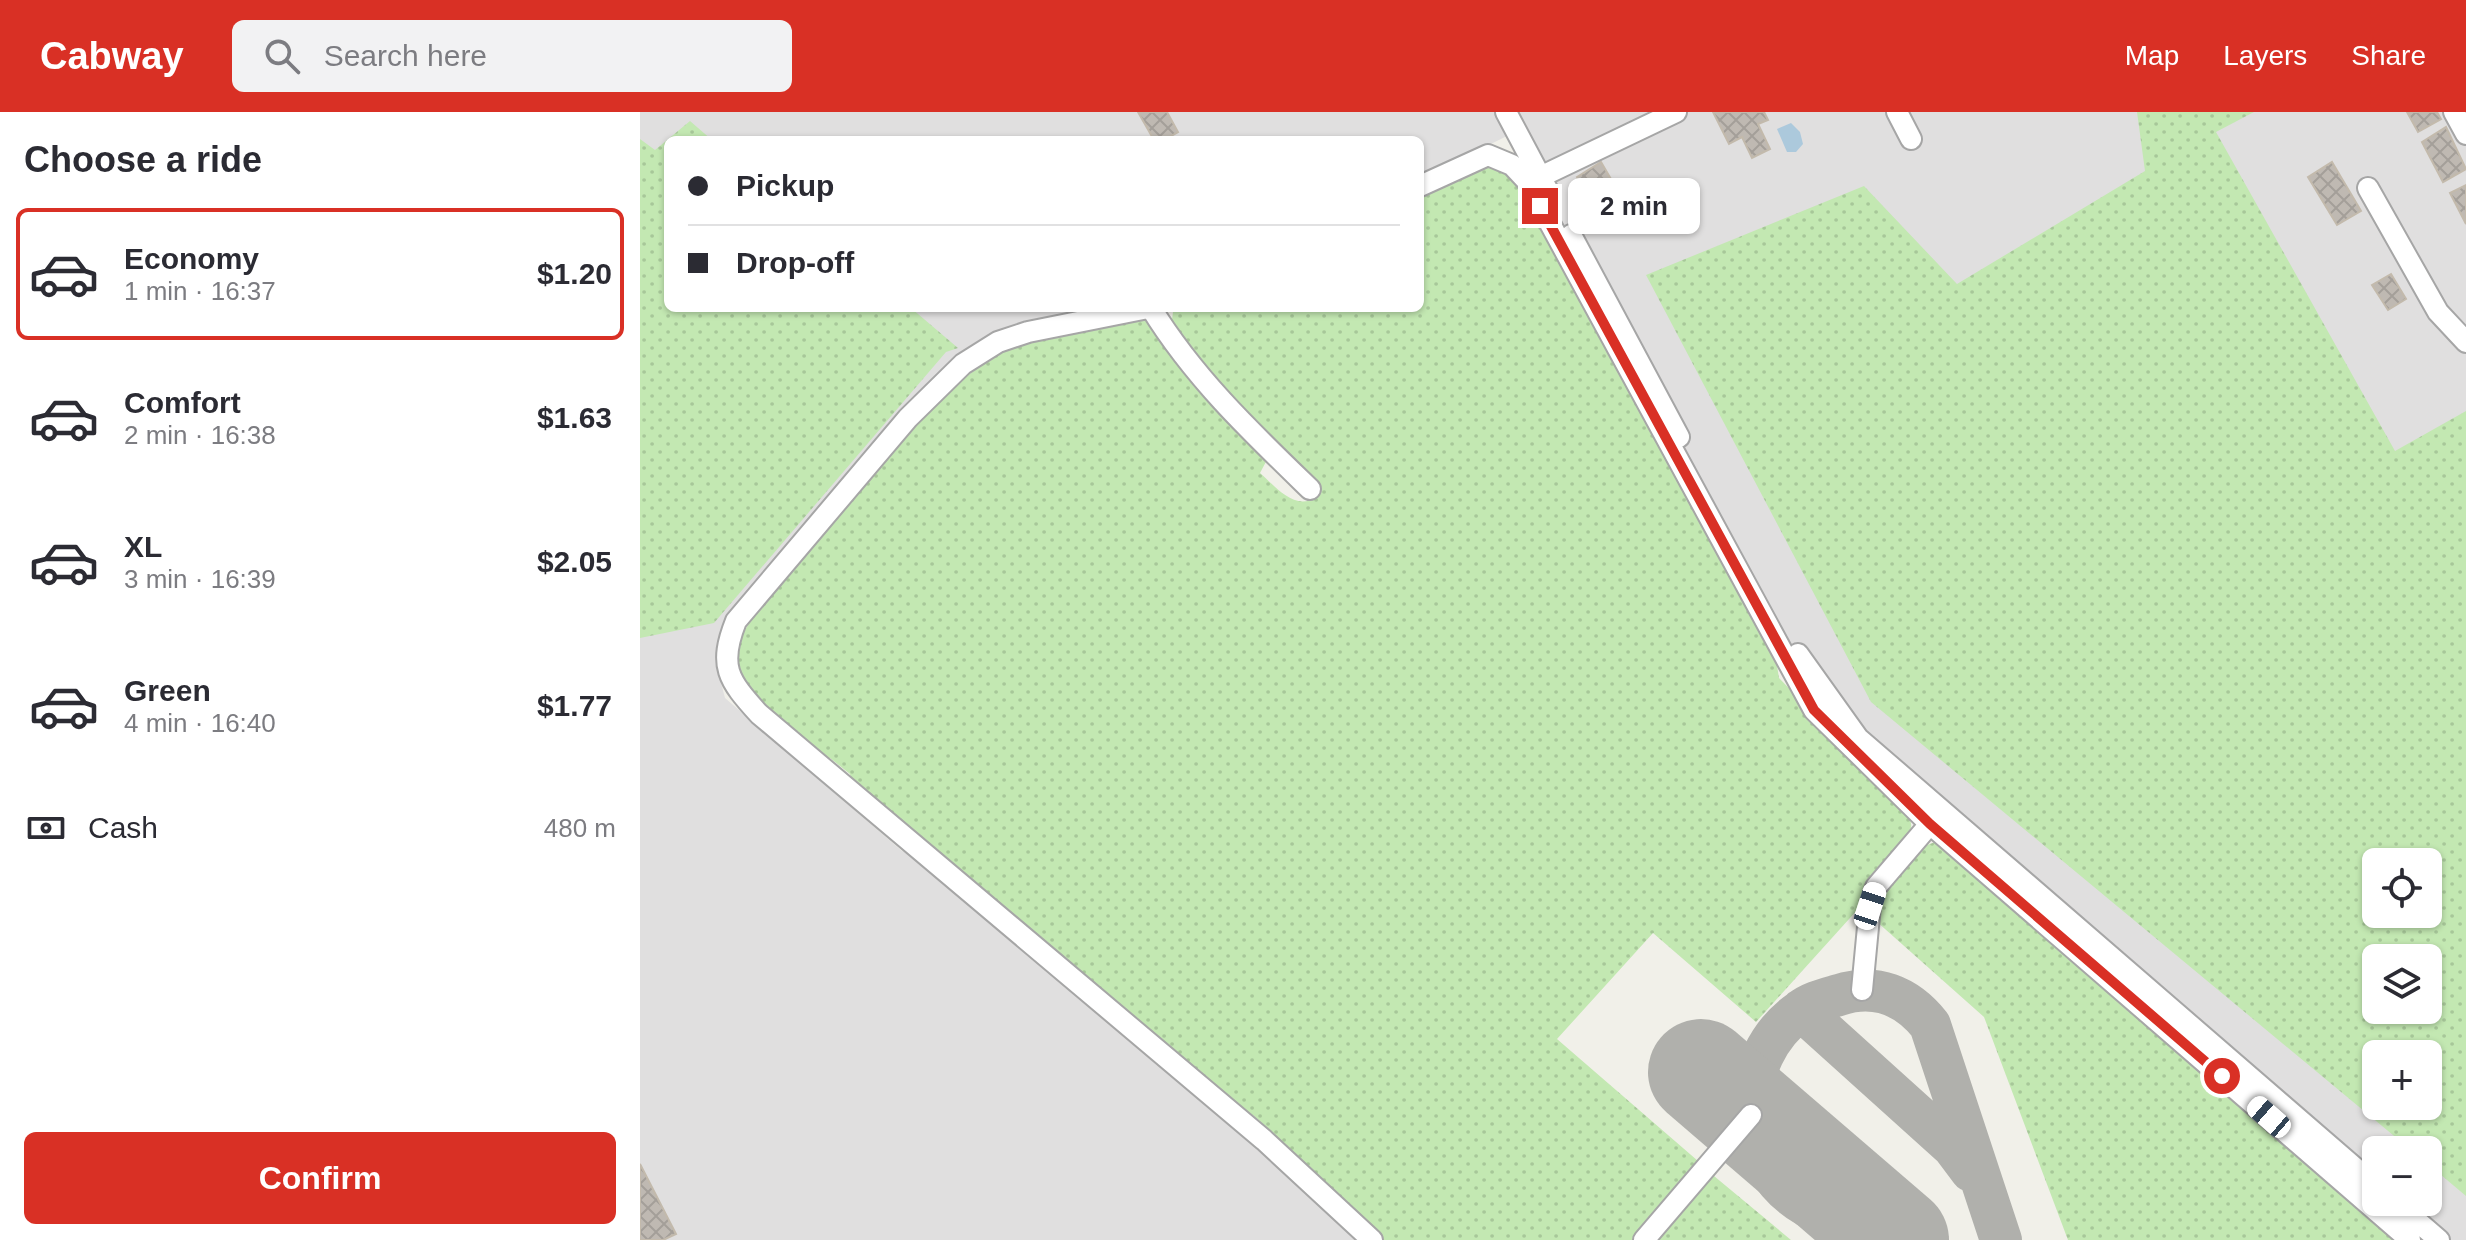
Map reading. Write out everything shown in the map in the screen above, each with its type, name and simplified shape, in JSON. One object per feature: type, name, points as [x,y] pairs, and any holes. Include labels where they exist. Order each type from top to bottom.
[{"type":"street","points":[[1506,112],[1776,619],[1819,688],[1858,738],[2362,1174]]},
{"type":"street","points":[[1540,177],[1676,112]]},
{"type":"street","points":[[1897,112],[1911,139]]},
{"type":"street","points":[[2454,112],[2466,134]]},
{"type":"street","points":[[1424,184],[1521,140]]},
{"type":"street","points":[[1488,155],[1512,165],[1527,181],[1814,710],[1930,824],[2410,1240]]},
{"type":"street","points":[[2368,188],[2438,312],[2466,342]]},
{"type":"street","points":[[1130,312],[1028,332],[998,342],[963,364],[908,418],[736,621],[727,643],[726,668],[735,688],[759,714],[1264,1140],[1372,1240]]},
{"type":"street","points":[[1153,312],[1169,337],[1221,400],[1310,489]]},
{"type":"street","points":[[1862,990],[1870,906],[1876,887],[1930,824]]},
{"type":"street","points":[[1644,1240],[1751,1115]]},
{"type":"street","points":[[2411,1216],[2439,1240]]},
{"type":"shaded area","points":[[640,112],[2466,112],[2466,1240],[2425,1240],[2398,1216],[2442,1216],[2442,1136],[2362,1136],[2362,1185],[1939,816],[1817,697],[1516,148],[1513,148],[1509,135],[1424,177],[1424,136],[664,136],[664,312],[1078,312],[1008,328],[973,347],[720,640],[717,668],[725,698],[902,851],[925,861],[1363,1240],[640,1240]]},
{"type":"green space","points":[[2137,112],[2254,112],[2216,132],[2395,451],[2466,411],[2466,1196],[2442,1176],[2442,1136],[2394,1136],[2375,1120],[2442,1120],[2442,1040],[2362,1040],[2362,1109],[1871,702],[1646,275],[1864,186],[1957,284],[2145,171]]},
{"type":"green space","points":[[690,121],[707,136],[672,136]]},
{"type":"green space","points":[[640,139],[655,150],[664,143],[664,312],[916,312],[958,348],[946,352],[714,623],[640,638]]},
{"type":"green space","points":[[1481,162],[1513,175],[1773,641],[1779,678],[1906,809],[1911,823],[1904,846],[1859,908],[1756,1022],[1653,933],[1557,1039],[1698,1161],[1641,1240],[1381,1240],[1272,1140],[1271,1131],[1253,1115],[1244,1117],[852,787],[850,774],[830,758],[817,757],[768,713],[736,676],[738,642],[759,606],[918,424],[963,379],[993,356],[1042,336],[1141,318],[1154,323],[1269,456],[1260,473],[1293,499],[1308,501],[1316,497],[1316,489],[1280,455],[1171,327],[1173,312],[1424,312],[1424,193]]},
{"type":"green space","points":[[1935,842],[1978,869],[1997,887],[2010,907],[2362,1204],[2362,1216],[2377,1216],[2405,1240],[2068,1240],[1984,1017],[1876,921],[1877,896],[1922,847]]},
{"type":"green space","points":[[1714,1176],[1791,1240],[1651,1240],[1698,1186]]},
{"type":"water","points":[[1791,123],[1800,132],[1803,144],[1796,152],[1787,152],[1777,129]]},
{"type":"building","points":[[1138,112],[1167,112],[1178,132],[1171,136],[1152,136]]},
{"type":"building","points":[[1713,112],[1764,112],[1768,120],[1758,124],[1770,149],[1752,158],[1742,137],[1729,144]]},
{"type":"building","points":[[2407,112],[2437,112],[2441,119],[2418,132]]},
{"type":"building","points":[[2446,127],[2466,169],[2443,182],[2422,142]]},
{"type":"building","points":[[1601,162],[1629,210],[1603,225],[1577,177]]},
{"type":"building","points":[[2332,162],[2361,211],[2337,225],[2308,177]]},
{"type":"building","points":[[2466,185],[2466,224],[2450,193]]},
{"type":"building","points":[[2391,274],[2406,299],[2388,310],[2372,285]]},
{"type":"building","points":[[640,1164],[676,1234],[663,1240],[640,1240]]},
{"type":"taxiway","points":[[1877,1224],[1824,1214],[1807,1206],[1783,1187],[1766,1164],[1755,1138],[1751,1110],[1754,1082],[1763,1055],[1778,1031],[1813,1003],[1866,991],[1901,1000],[1930,1025],[2001,1240]]},
{"type":"taxiway","points":[[1801,1010],[1953,1147],[1971,1171]]},
{"type":"runway","points":[[1701,1072],[1896,1240]]},
{"type":"route","points":[[1540,206],[1814,710],[1930,824],[2222,1076]]}]
